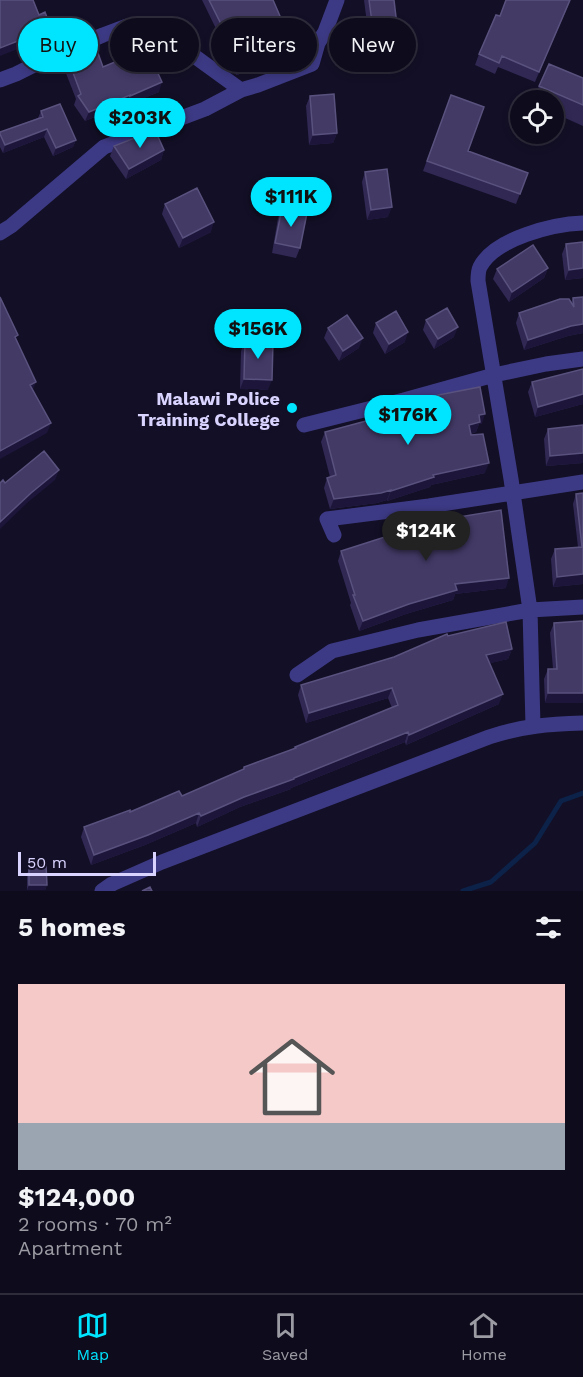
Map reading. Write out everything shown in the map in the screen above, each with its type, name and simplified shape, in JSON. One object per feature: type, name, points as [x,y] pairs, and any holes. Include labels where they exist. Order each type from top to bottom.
[{"type":"street","points":[[0,232],[11,226],[104,147],[205,109],[241,90],[312,64],[318,43],[325,32],[337,0]]},
{"type":"street","points":[[0,80],[16,75],[44,60],[103,35],[127,26],[137,26],[153,29],[168,37],[241,90]]},
{"type":"street","points":[[533,726],[530,610],[478,281],[479,269],[486,258],[505,244],[546,228],[583,223]]},
{"type":"street","points":[[304,424],[494,375],[583,358]]},
{"type":"street","points":[[334,535],[327,519],[583,482]]},
{"type":"street","points":[[297,675],[332,651],[418,630],[530,610],[583,607]]},
{"type":"street","points":[[102,891],[112,884],[162,862],[489,737],[533,726],[583,723]]},
{"type":"building","points":[[0,0],[33,0],[39,15],[45,12],[47,18],[18,18],[18,41],[0,48]]},
{"type":"building","points":[[209,0],[273,0],[281,18],[218,18]]},
{"type":"building","points":[[369,0],[394,0],[396,18],[371,18]]},
{"type":"building","points":[[506,0],[570,0],[539,72],[502,56],[499,63],[479,54],[496,15],[500,16]]},
{"type":"building","points":[[98,53],[103,67],[110,64],[110,72],[157,72],[162,82],[89,112],[78,96],[81,94],[73,72],[98,72]]},
{"type":"building","points":[[549,64],[583,78],[583,105],[564,97],[564,90],[548,90],[539,86]]},
{"type":"building","points":[[334,94],[337,133],[313,135],[310,96]]},
{"type":"building","points":[[451,95],[484,107],[468,151],[528,173],[520,194],[427,161]]},
{"type":"building","points":[[60,104],[76,140],[56,148],[47,129],[5,145],[0,132],[43,117],[41,111]]},
{"type":"building","points":[[155,130],[164,150],[129,169],[114,146]]},
{"type":"building","points":[[387,169],[392,207],[371,210],[365,172]]},
{"type":"building","points":[[197,188],[214,222],[183,238],[165,204]]},
{"type":"building","points":[[282,208],[307,213],[300,248],[275,243]]},
{"type":"building","points":[[583,242],[583,268],[569,270],[566,244]]},
{"type":"building","points":[[533,245],[548,268],[512,292],[497,269]]},
{"type":"building","points":[[0,297],[36,382],[30,385],[51,423],[0,451]]},
{"type":"building","points":[[583,297],[583,324],[528,340],[519,313],[560,299],[569,299],[574,307],[573,298]]},
{"type":"building","points":[[447,308],[458,327],[438,339],[426,320]]},
{"type":"building","points":[[396,311],[408,332],[389,344],[376,323]]},
{"type":"building","points":[[347,315],[363,338],[343,351],[328,328]]},
{"type":"building","points":[[245,341],[273,342],[272,380],[244,379]]},
{"type":"building","points":[[583,369],[583,394],[538,407],[532,382]]},
{"type":"building","points":[[480,387],[485,414],[479,415],[480,422],[469,425],[471,435],[483,434],[489,463],[433,475],[434,477],[391,491],[334,499],[327,478],[336,475],[325,432],[366,421],[438,397],[438,395]]},
{"type":"building","points":[[583,425],[583,453],[550,456],[548,429]]},
{"type":"building","points":[[44,451],[59,470],[0,522],[0,483],[3,480],[5,483]]},
{"type":"building","points":[[583,493],[583,574],[557,577],[555,549],[582,547],[576,494]]},
{"type":"building","points":[[501,510],[509,578],[455,584],[457,590],[363,621],[341,551],[435,521]]},
{"type":"building","points":[[583,621],[583,693],[548,693],[548,669],[557,669],[554,623]]},
{"type":"building","points":[[506,622],[512,649],[486,655],[503,694],[409,735],[408,732],[201,816],[199,813],[94,855],[84,827],[130,810],[130,812],[179,791],[182,796],[244,769],[244,767],[398,705],[392,688],[309,713],[301,685],[394,657],[447,634],[448,636]]},
{"type":"building","points":[[46,864],[47,885],[29,885],[29,869]]},
{"type":"waterway","points":[[463,891],[491,882],[535,843],[561,801],[583,793]]},
{"type":"place","name":"Malawi Police Training College","points":[[292,408]]}]
